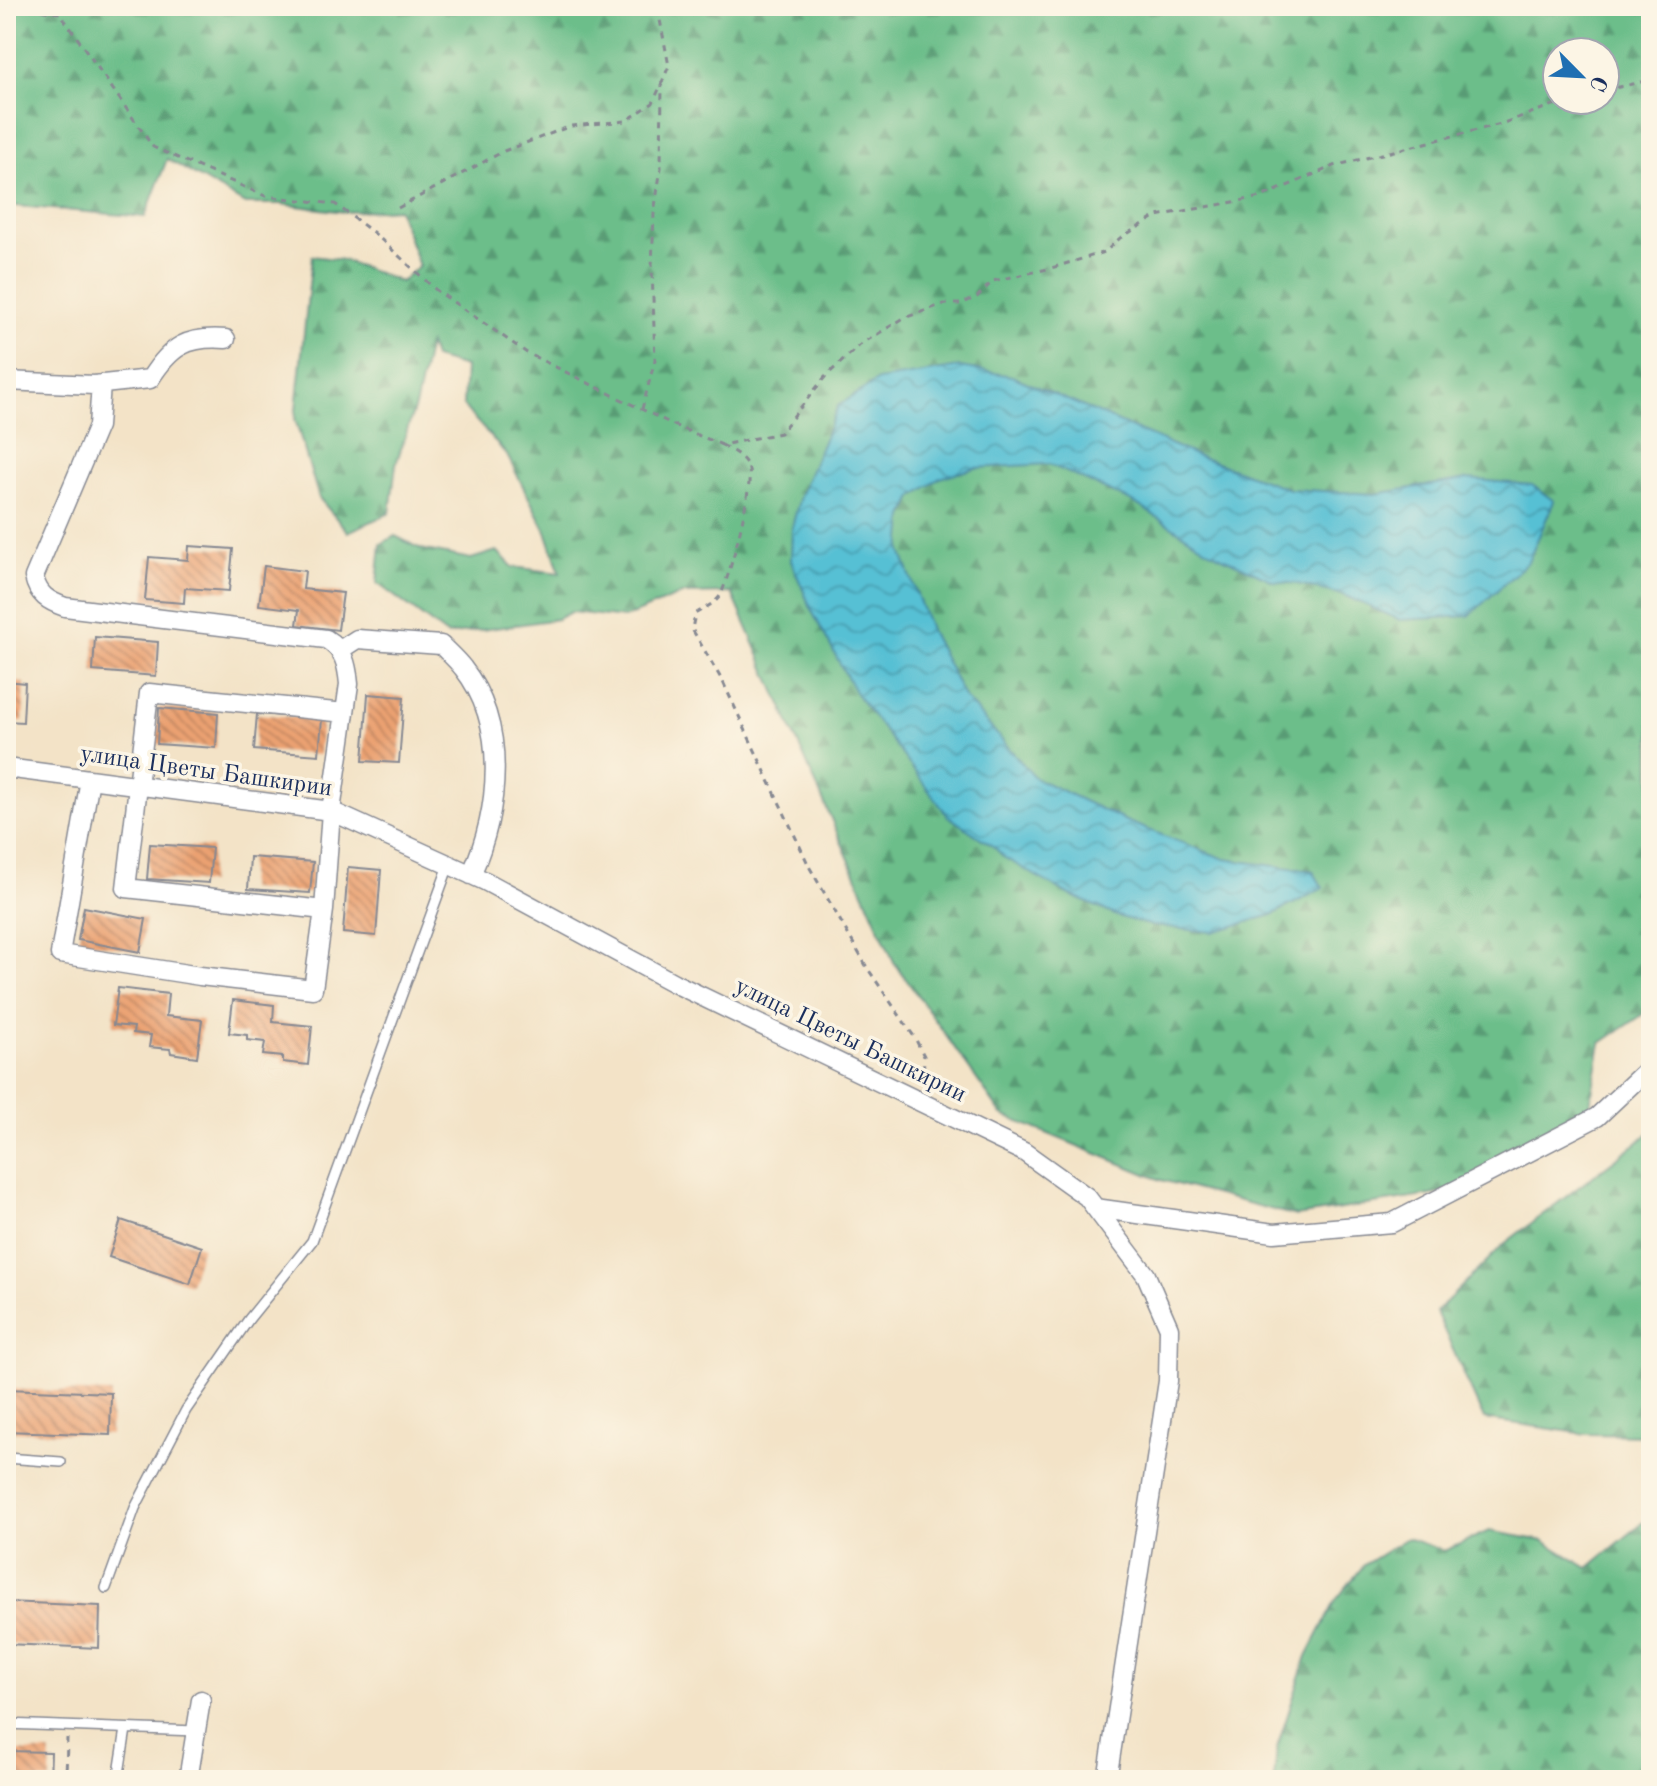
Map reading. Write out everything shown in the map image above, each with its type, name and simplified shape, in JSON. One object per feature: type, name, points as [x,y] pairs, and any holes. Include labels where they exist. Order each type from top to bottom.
[{"type":"street","points":[[6,381],[101,384],[150,379],[161,360],[183,343],[203,337],[226,339]]},
{"type":"street","points":[[90,779],[60,954],[200,976],[313,989],[324,910],[331,811],[349,684],[348,667],[340,650],[326,639],[65,607],[43,596],[34,577],[98,426],[101,384]]},
{"type":"street","points":[[340,650],[357,639],[441,645],[464,669],[481,702],[493,741],[495,762],[493,797],[480,853],[471,875]]},
{"type":"street","points":[[324,910],[126,888],[149,693],[345,713]]},
{"type":"street","name":"улица Цветы Башкирии","points":[[6,768],[331,811],[471,875],[674,983],[1024,1152],[1087,1197],[1146,1275],[1169,1328],[1168,1381],[1107,1780]]},
{"type":"street","points":[[1095,1208],[1274,1233],[1392,1223],[1597,1117],[1651,1066]]},
{"type":"street","points":[[188,1780],[201,1700]]},
{"type":"lane","points":[[106,1588],[135,1508],[186,1410],[249,1319],[312,1241],[449,865]]},
{"type":"lane","points":[[6,1458],[61,1462]]},
{"type":"lane","points":[[6,1724],[196,1731]]},
{"type":"lane","points":[[118,1780],[126,1729]]},
{"type":"path","points":[[6,6],[60,13],[153,147],[265,196],[335,204],[374,233],[436,290],[527,353],[739,455],[748,468],[750,484],[730,571],[718,599],[695,614],[692,629],[723,682],[810,868],[868,969],[924,1056],[922,1103]]},
{"type":"path","points":[[398,208],[504,151],[571,126],[626,121],[653,103],[669,66],[660,20],[666,6]]},
{"type":"path","points":[[1621,87],[1651,80]]},
{"type":"path","points":[[642,409],[655,360],[652,267],[654,213],[661,168],[662,82]]},
{"type":"path","points":[[722,445],[780,433],[825,377],[861,344],[904,318],[977,297],[993,281],[1105,252],[1120,238],[1157,216],[1261,197],[1334,166],[1501,124],[1541,109]]},
{"type":"path","points":[[66,1780],[68,1727]]},
{"type":"green space","points":[[6,6],[1651,6],[1651,1009],[1601,1043],[1589,1110],[1464,1190],[1296,1216],[1161,1180],[1002,1115],[894,962],[732,593],[682,594],[624,618],[571,612],[557,619],[447,635],[377,583],[381,544],[395,536],[421,549],[471,559],[497,551],[513,567],[560,573],[546,531],[507,455],[463,406],[465,367],[434,358],[429,344],[416,403],[396,464],[390,513],[348,532],[319,498],[295,419],[312,256],[343,260],[401,282],[419,266],[398,209],[345,212],[281,204],[245,204],[167,159],[145,217],[6,205]]},
{"type":"green space","points":[[1651,1132],[1651,1435],[1586,1434],[1484,1419],[1436,1312],[1504,1244]]},
{"type":"green space","points":[[1651,1516],[1651,1780],[1274,1780],[1277,1748],[1307,1656],[1336,1600],[1364,1565],[1407,1538],[1444,1551],[1489,1531],[1544,1541],[1588,1568]]},
{"type":"water","points":[[960,367],[1012,376],[1195,455],[1289,489],[1375,494],[1467,479],[1532,485],[1554,501],[1528,562],[1469,616],[1400,620],[1343,595],[1273,581],[1210,551],[1133,502],[1049,464],[975,468],[940,478],[913,497],[904,516],[901,551],[930,630],[964,697],[1035,778],[1128,822],[1225,859],[1313,871],[1323,888],[1272,915],[1213,932],[1152,926],[1117,916],[1064,892],[1005,858],[948,816],[855,692],[812,611],[791,561],[792,528],[800,496],[838,406],[878,380]]},
{"type":"building","points":[[189,546],[233,549],[229,591],[185,588],[184,603],[145,600],[149,557],[188,560]]},
{"type":"building","points":[[264,566],[305,571],[303,589],[343,593],[338,630],[297,625],[299,610],[259,605]]},
{"type":"building","points":[[95,637],[158,642],[156,676],[93,671]]},
{"type":"building","points":[[6,681],[25,683],[23,722],[6,721]]},
{"type":"building","points":[[368,694],[404,697],[399,763],[363,761]]},
{"type":"building","points":[[159,708],[218,713],[216,748],[157,744]]},
{"type":"building","points":[[257,714],[322,719],[319,755],[254,750]]},
{"type":"building","points":[[150,844],[212,848],[209,883],[147,879]]},
{"type":"building","points":[[250,857],[313,862],[310,893],[248,889]]},
{"type":"building","points":[[348,867],[381,870],[376,936],[343,933]]},
{"type":"building","points":[[84,907],[146,919],[140,952],[78,940]]},
{"type":"building","points":[[118,988],[168,994],[166,1016],[202,1020],[197,1057],[149,1047],[151,1035],[133,1033],[134,1027],[113,1025]]},
{"type":"building","points":[[233,1000],[274,1005],[273,1022],[312,1026],[308,1065],[283,1062],[283,1057],[263,1055],[265,1042],[247,1040],[247,1035],[229,1033]]},
{"type":"building","points":[[121,1220],[202,1247],[190,1284],[109,1257]]},
{"type":"building","points":[[6,1389],[111,1393],[110,1435],[6,1431]]},
{"type":"building","points":[[6,1602],[100,1606],[99,1648],[6,1644]]},
{"type":"building","points":[[6,1751],[51,1752],[50,1780],[6,1780]]}]
